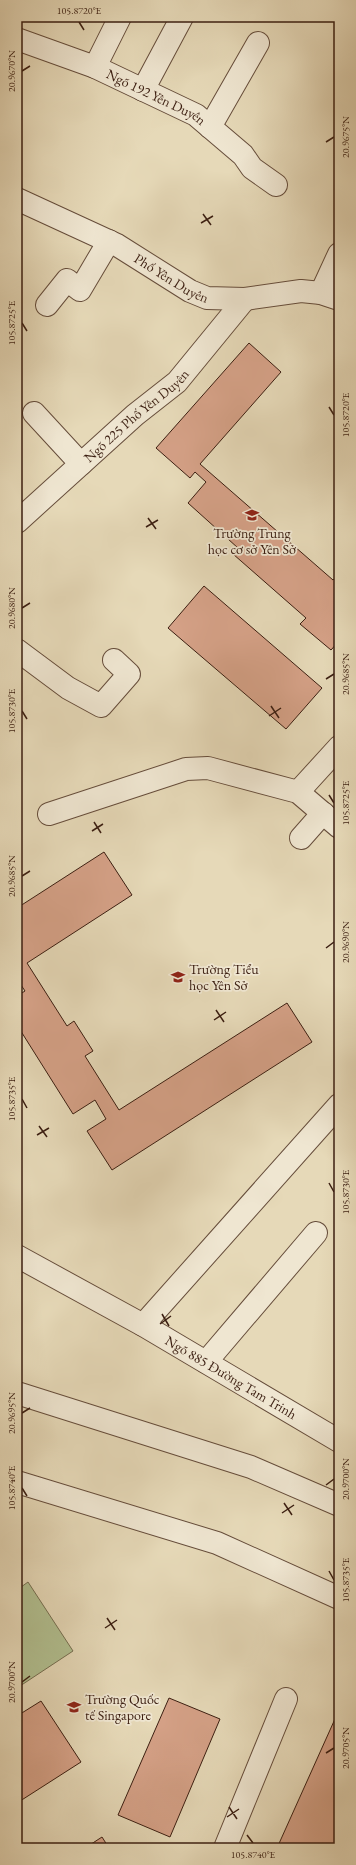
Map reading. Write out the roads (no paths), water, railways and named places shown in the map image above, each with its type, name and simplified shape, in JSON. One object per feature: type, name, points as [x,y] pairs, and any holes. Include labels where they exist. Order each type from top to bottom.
[{"type":"street","points":[[95,67],[120,17]]},
{"type":"street","points":[[143,90],[182,17]]},
{"type":"street","name":"Ngõ 192 Yên Duyên","points":[[17,40],[95,67],[196,115],[243,155],[252,168],[276,185]]},
{"type":"street","points":[[210,127],[258,43]]},
{"type":"street","name":"Phố Yên Duyên","points":[[17,199],[109,241],[190,291],[207,298],[245,299],[301,291],[330,296]]},
{"type":"street","points":[[47,305],[67,280],[80,290],[109,241]]},
{"type":"street","points":[[330,296],[339,254]]},
{"type":"street","name":"Ngõ 225 Phố Yên Duyên","points":[[17,522],[135,415],[177,382],[245,299]]},
{"type":"street","points":[[34,413],[82,464]]},
{"type":"street","points":[[17,650],[68,688],[107,711],[129,674],[114,660]]},
{"type":"street","points":[[298,792],[339,747]]},
{"type":"street","points":[[49,814],[186,769],[208,768],[298,792],[331,820],[301,838]]},
{"type":"street","points":[[143,1325],[339,1105]]},
{"type":"street","points":[[206,1362],[316,1233]]},
{"type":"street","name":"Ngõ 885 Đường Tam Trinh","points":[[17,1256],[143,1325],[339,1440]]},
{"type":"street","points":[[17,1393],[251,1467],[339,1506]]},
{"type":"street","points":[[17,1482],[217,1543],[339,1598]]},
{"type":"street","points":[[225,1848],[286,1699]]},
{"type":"place","name":"Trường Trung học cơ sở Yên Sở","points":[[252,515]]},
{"type":"place","name":"Trường Tiểu học Yên Sở","points":[[178,977]]},
{"type":"place","name":"Trường Quốc tế Singapore","points":[[74,1707]]}]
